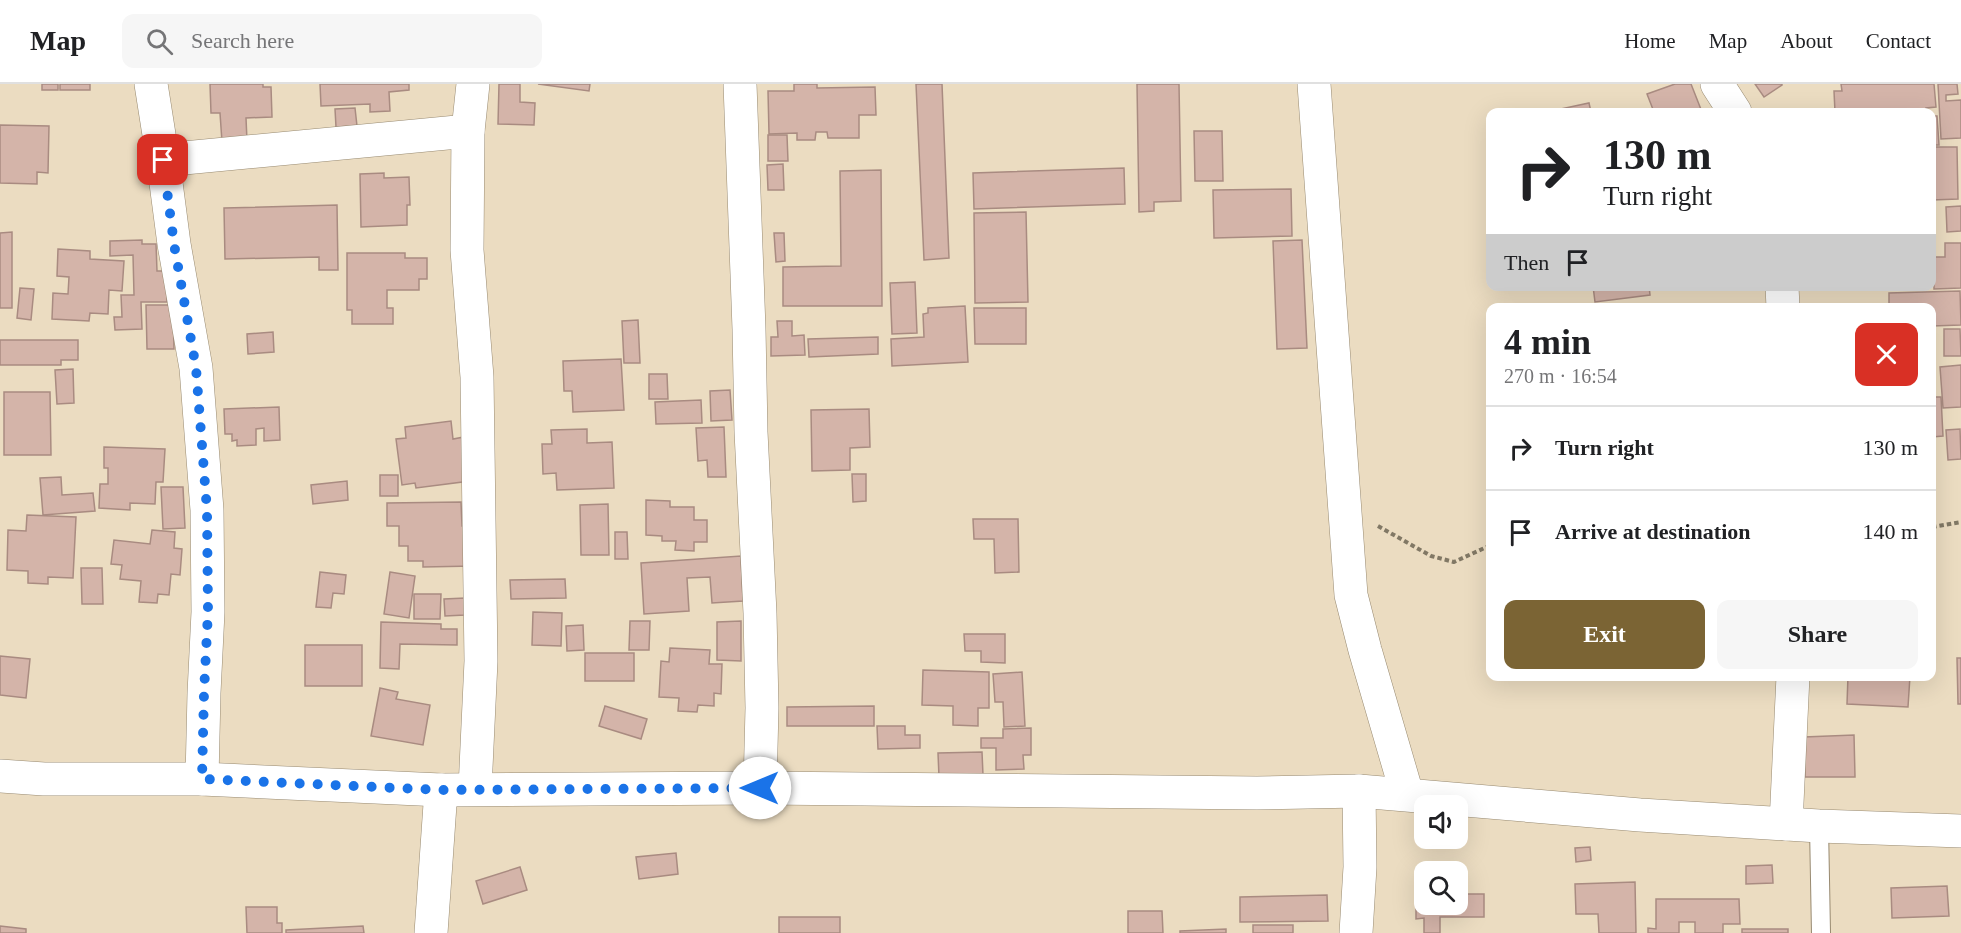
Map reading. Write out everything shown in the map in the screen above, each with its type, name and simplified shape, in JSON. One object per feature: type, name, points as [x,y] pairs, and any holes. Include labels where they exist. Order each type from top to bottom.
[{"type":"street","points":[[152,84],[174,244],[196,368],[207,510],[208,612],[202,779]]},
{"type":"street","points":[[473,84],[468,131],[467,250],[477,377],[482,661],[475,789]]},
{"type":"street","points":[[740,84],[751,432],[760,613],[762,708],[760,788]]},
{"type":"street","points":[[1314,84],[1351,595],[1407,794]]},
{"type":"street","points":[[1717,84],[1732,108]]},
{"type":"street","points":[[163,160],[468,131]]},
{"type":"street","points":[[1786,824],[1793,681]]},
{"type":"street","points":[[0,776],[44,779],[202,779],[441,790],[760,788],[1257,793],[1359,791],[1640,815],[1820,826],[1961,831]]},
{"type":"street","points":[[431,933],[441,790]]},
{"type":"street","points":[[1356,933],[1360,867],[1359,791]]},
{"type":"lane","points":[[1820,826],[1821,933]]},
{"type":"path","points":[[1345,505],[1431,556],[1454,561],[1486,547]]},
{"type":"path","points":[[1936,526],[1961,522]]},
{"type":"building","points":[[42,84],[58,84],[58,90],[42,90]]},
{"type":"building","points":[[60,84],[90,84],[90,90],[60,90]]},
{"type":"building","points":[[210,84],[263,84],[263,87],[271,87],[272,117],[246,118],[247,141],[222,142],[220,113],[211,113]]},
{"type":"building","points":[[320,84],[409,84],[409,90],[389,92],[390,111],[370,112],[370,104],[321,106]]},
{"type":"building","points":[[499,84],[520,84],[520,102],[535,103],[534,125],[498,124]]},
{"type":"building","points":[[538,84],[590,84],[589,91]]},
{"type":"building","points":[[794,84],[817,84],[817,88],[875,87],[876,115],[859,115],[859,138],[828,138],[827,132],[816,132],[815,140],[797,140],[797,133],[769,134],[768,91],[794,91]]},
{"type":"building","points":[[916,84],[942,84],[949,258],[924,260]]},
{"type":"building","points":[[1137,84],[1179,84],[1181,201],[1154,202],[1154,211],[1139,212]]},
{"type":"building","points":[[1675,84],[1691,84],[1700,108],[1652,108],[1647,94]]},
{"type":"building","points":[[1755,84],[1782,84],[1782,85],[1764,97]]},
{"type":"building","points":[[1841,84],[1934,84],[1936,107],[1835,108],[1834,91],[1842,91]]},
{"type":"building","points":[[1938,84],[1957,84],[1958,94],[1946,95],[1946,101],[1961,100],[1961,138],[1941,139]]},
{"type":"building","points":[[1589,103],[1590,108],[1565,108]]},
{"type":"building","points":[[355,108],[357,126],[336,127],[335,109]]},
{"type":"building","points":[[1936,116],[1937,116],[1939,145],[1936,145]]},
{"type":"building","points":[[0,125],[49,126],[48,173],[37,172],[37,184],[0,183]]},
{"type":"building","points":[[1194,131],[1222,131],[1223,181],[1195,181]]},
{"type":"building","points":[[768,135],[787,135],[788,161],[768,161]]},
{"type":"building","points":[[1936,147],[1957,147],[1958,199],[1936,200]]},
{"type":"building","points":[[783,164],[784,190],[768,190],[767,165]]},
{"type":"building","points":[[1124,168],[1125,204],[974,209],[973,173]]},
{"type":"building","points":[[881,170],[882,306],[783,306],[783,267],[841,266],[840,171]]},
{"type":"building","points":[[384,173],[384,178],[409,177],[410,205],[407,205],[407,225],[361,227],[360,174]]},
{"type":"building","points":[[1291,189],[1292,236],[1214,238],[1213,190]]},
{"type":"building","points":[[337,205],[338,270],[319,270],[319,257],[225,259],[224,208]]},
{"type":"building","points":[[1961,206],[1961,231],[1947,232],[1946,207]]},
{"type":"building","points":[[1026,212],[1028,302],[975,303],[974,213]]},
{"type":"building","points":[[12,232],[12,308],[0,308],[0,233]]},
{"type":"building","points":[[774,233],[784,233],[785,261],[776,262]]},
{"type":"building","points":[[142,240],[142,244],[156,244],[157,271],[167,271],[167,302],[141,302],[142,329],[115,330],[114,317],[122,317],[121,295],[134,295],[133,255],[110,256],[110,241]]},
{"type":"building","points":[[1302,240],[1307,348],[1277,349],[1273,241]]},
{"type":"building","points":[[1945,243],[1961,243],[1961,288],[1936,289],[1936,257],[1945,257]]},
{"type":"building","points":[[58,249],[90,251],[90,259],[124,261],[122,291],[109,290],[108,314],[90,313],[89,321],[52,319],[53,293],[68,294],[69,277],[57,276]]},
{"type":"building","points":[[347,253],[405,253],[405,258],[427,258],[427,279],[419,279],[419,290],[387,290],[387,308],[393,308],[393,324],[352,324],[352,310],[347,310]]},
{"type":"building","points":[[915,282],[917,333],[892,334],[890,283]]},
{"type":"building","points":[[20,288],[34,289],[31,320],[17,318]]},
{"type":"building","points":[[1594,291],[1650,291],[1650,295],[1595,302]]},
{"type":"building","points":[[1960,291],[1961,325],[1936,326],[1936,303],[1889,303],[1889,293]]},
{"type":"building","points":[[146,305],[173,305],[174,349],[147,349]]},
{"type":"building","points":[[965,306],[968,362],[892,366],[891,339],[924,337],[923,314],[928,313],[928,308]]},
{"type":"building","points":[[974,308],[1026,308],[1026,344],[975,344]]},
{"type":"building","points":[[638,320],[640,363],[624,363],[622,321]]},
{"type":"building","points":[[777,321],[792,321],[792,336],[804,335],[805,355],[771,356],[771,337],[778,337]]},
{"type":"building","points":[[1944,329],[1960,329],[1961,356],[1944,356]]},
{"type":"building","points":[[273,332],[274,352],[248,354],[247,334]]},
{"type":"building","points":[[878,337],[878,354],[809,357],[808,339]]},
{"type":"building","points":[[0,340],[78,340],[78,360],[61,360],[61,365],[0,365]]},
{"type":"building","points":[[621,359],[624,410],[573,412],[572,391],[564,391],[563,361]]},
{"type":"building","points":[[1961,365],[1961,407],[1943,408],[1940,367]]},
{"type":"building","points":[[73,369],[74,403],[57,404],[55,370]]},
{"type":"building","points":[[649,374],[667,374],[668,399],[649,399]]},
{"type":"building","points":[[730,390],[732,420],[711,421],[710,391]]},
{"type":"building","points":[[4,392],[50,392],[51,455],[4,455]]},
{"type":"building","points":[[1936,397],[1941,397],[1943,436],[1936,437]]},
{"type":"building","points":[[701,400],[702,423],[656,424],[655,402]]},
{"type":"building","points":[[279,407],[280,440],[264,441],[264,428],[256,429],[256,445],[237,446],[237,440],[232,441],[232,434],[225,434],[224,409]]},
{"type":"building","points":[[869,409],[870,447],[850,448],[850,470],[812,471],[811,410]]},
{"type":"building","points":[[451,421],[453,439],[464,437],[470,481],[416,488],[415,483],[402,485],[396,439],[406,438],[405,427]]},
{"type":"building","points":[[724,427],[726,477],[708,477],[707,460],[698,461],[696,428]]},
{"type":"building","points":[[587,429],[587,443],[612,442],[614,488],[557,490],[556,473],[543,474],[542,444],[552,444],[551,430]]},
{"type":"building","points":[[1960,429],[1961,459],[1948,460],[1946,430]]},
{"type":"building","points":[[104,447],[165,449],[163,482],[156,482],[155,504],[130,503],[130,510],[99,508],[100,484],[108,484],[108,468],[104,468]]},
{"type":"building","points":[[852,474],[866,474],[866,501],[853,502]]},
{"type":"building","points":[[380,475],[398,475],[398,496],[380,496]]},
{"type":"building","points":[[61,477],[62,495],[93,493],[95,511],[43,515],[40,478]]},
{"type":"building","points":[[347,481],[348,500],[313,504],[311,485]]},
{"type":"building","points":[[161,487],[183,487],[185,528],[163,529]]},
{"type":"building","points":[[646,500],[670,501],[670,507],[694,507],[694,520],[707,520],[707,542],[694,542],[694,551],[675,550],[676,541],[662,541],[662,536],[646,535]]},
{"type":"building","points":[[461,502],[462,526],[473,526],[474,566],[423,567],[423,561],[408,561],[408,546],[399,546],[399,526],[387,526],[387,503]]},
{"type":"building","points":[[608,504],[609,555],[581,555],[580,505]]},
{"type":"building","points":[[27,515],[76,517],[73,578],[48,577],[48,584],[28,583],[28,571],[7,570],[8,530],[26,531]]},
{"type":"building","points":[[973,519],[1018,519],[1019,572],[995,573],[994,539],[974,539]]},
{"type":"building","points":[[152,530],[175,532],[174,548],[182,549],[180,575],[171,574],[169,595],[158,594],[157,603],[139,602],[141,581],[120,579],[122,565],[111,564],[114,540],[150,544]]},
{"type":"building","points":[[615,532],[627,532],[628,559],[615,559]]},
{"type":"building","points":[[741,556],[743,601],[712,603],[710,577],[687,578],[689,611],[644,614],[641,563]]},
{"type":"building","points":[[81,568],[102,568],[103,604],[82,604]]},
{"type":"building","points":[[320,572],[346,575],[344,594],[333,593],[331,608],[316,607]]},
{"type":"building","points":[[390,572],[415,576],[409,618],[384,614]]},
{"type":"building","points":[[565,579],[566,598],[511,599],[510,580]]},
{"type":"building","points":[[414,594],[441,594],[440,619],[414,619]]},
{"type":"building","points":[[465,598],[465,615],[445,616],[444,599]]},
{"type":"building","points":[[533,612],[562,613],[561,646],[532,645]]},
{"type":"building","points":[[630,621],[650,621],[649,650],[629,650]]},
{"type":"building","points":[[741,621],[741,661],[717,660],[717,622]]},
{"type":"building","points":[[381,622],[441,624],[441,629],[457,629],[457,645],[400,644],[399,669],[380,668]]},
{"type":"building","points":[[583,625],[584,650],[567,651],[566,626]]},
{"type":"building","points":[[964,634],[1005,634],[1005,663],[981,662],[981,651],[965,651]]},
{"type":"building","points":[[305,645],[362,645],[362,686],[305,686]]},
{"type":"building","points":[[670,648],[710,650],[709,664],[722,664],[721,694],[714,693],[714,706],[698,705],[697,712],[678,711],[679,698],[659,697],[661,661],[669,662]]},
{"type":"building","points":[[585,653],[634,653],[634,681],[585,681]]},
{"type":"building","points":[[0,656],[30,659],[26,698],[0,695]]},
{"type":"building","points":[[1957,658],[1961,658],[1961,704],[1958,704]]},
{"type":"building","points":[[923,670],[989,672],[989,708],[978,708],[978,726],[953,725],[953,706],[922,705]]},
{"type":"building","points":[[1022,672],[1025,726],[1004,727],[1003,702],[995,702],[993,674]]},
{"type":"building","points":[[1848,681],[1910,681],[1908,707],[1847,704]]},
{"type":"building","points":[[380,688],[398,692],[396,699],[430,705],[423,745],[371,736]]},
{"type":"building","points":[[605,706],[647,719],[641,739],[599,726]]},
{"type":"building","points":[[874,706],[874,726],[787,726],[787,707]]},
{"type":"building","points":[[877,726],[905,726],[905,735],[920,735],[920,748],[878,749]]},
{"type":"building","points":[[1031,728],[1031,755],[1023,755],[1024,769],[996,770],[996,748],[981,748],[981,738],[1003,738],[1003,729]]},
{"type":"building","points":[[1854,735],[1855,777],[1805,777],[1804,737]]},
{"type":"building","points":[[982,752],[983,775],[939,777],[938,753]]},
{"type":"building","points":[[1590,847],[1591,860],[1576,862],[1575,848]]},
{"type":"building","points":[[676,853],[678,874],[639,879],[636,857]]},
{"type":"building","points":[[1772,865],[1773,883],[1746,884],[1746,866]]},
{"type":"building","points":[[520,867],[527,890],[483,904],[476,881]]},
{"type":"building","points":[[1635,882],[1636,933],[1599,933],[1598,914],[1576,914],[1575,884]]},
{"type":"building","points":[[1947,886],[1949,916],[1892,918],[1891,888]]},
{"type":"building","points":[[1468,894],[1484,894],[1484,917],[1440,917],[1440,933],[1424,933],[1424,918],[1416,919],[1416,915],[1468,915]]},
{"type":"building","points":[[1327,895],[1328,921],[1240,922],[1240,897]]},
{"type":"building","points":[[1656,899],[1739,899],[1740,924],[1723,924],[1723,933],[1695,933],[1695,922],[1679,922],[1679,933],[1648,933],[1648,928],[1656,929]]},
{"type":"building","points":[[246,907],[277,907],[277,923],[282,923],[282,933],[247,933]]},
{"type":"building","points":[[1128,911],[1162,911],[1163,933],[1128,933]]},
{"type":"building","points":[[779,917],[840,917],[840,933],[779,933]]},
{"type":"building","points":[[1253,925],[1293,925],[1293,933],[1253,933]]},
{"type":"building","points":[[0,926],[26,929],[26,933],[0,933]]},
{"type":"building","points":[[363,926],[364,933],[286,933],[286,930]]},
{"type":"building","points":[[1226,929],[1226,933],[1180,933],[1180,931]]},
{"type":"building","points":[[1742,929],[1788,929],[1788,933],[1742,933]]},
{"type":"route","points":[[163,160],[174,244],[196,368],[207,510],[208,612],[202,779],[441,790],[760,788]]}]
